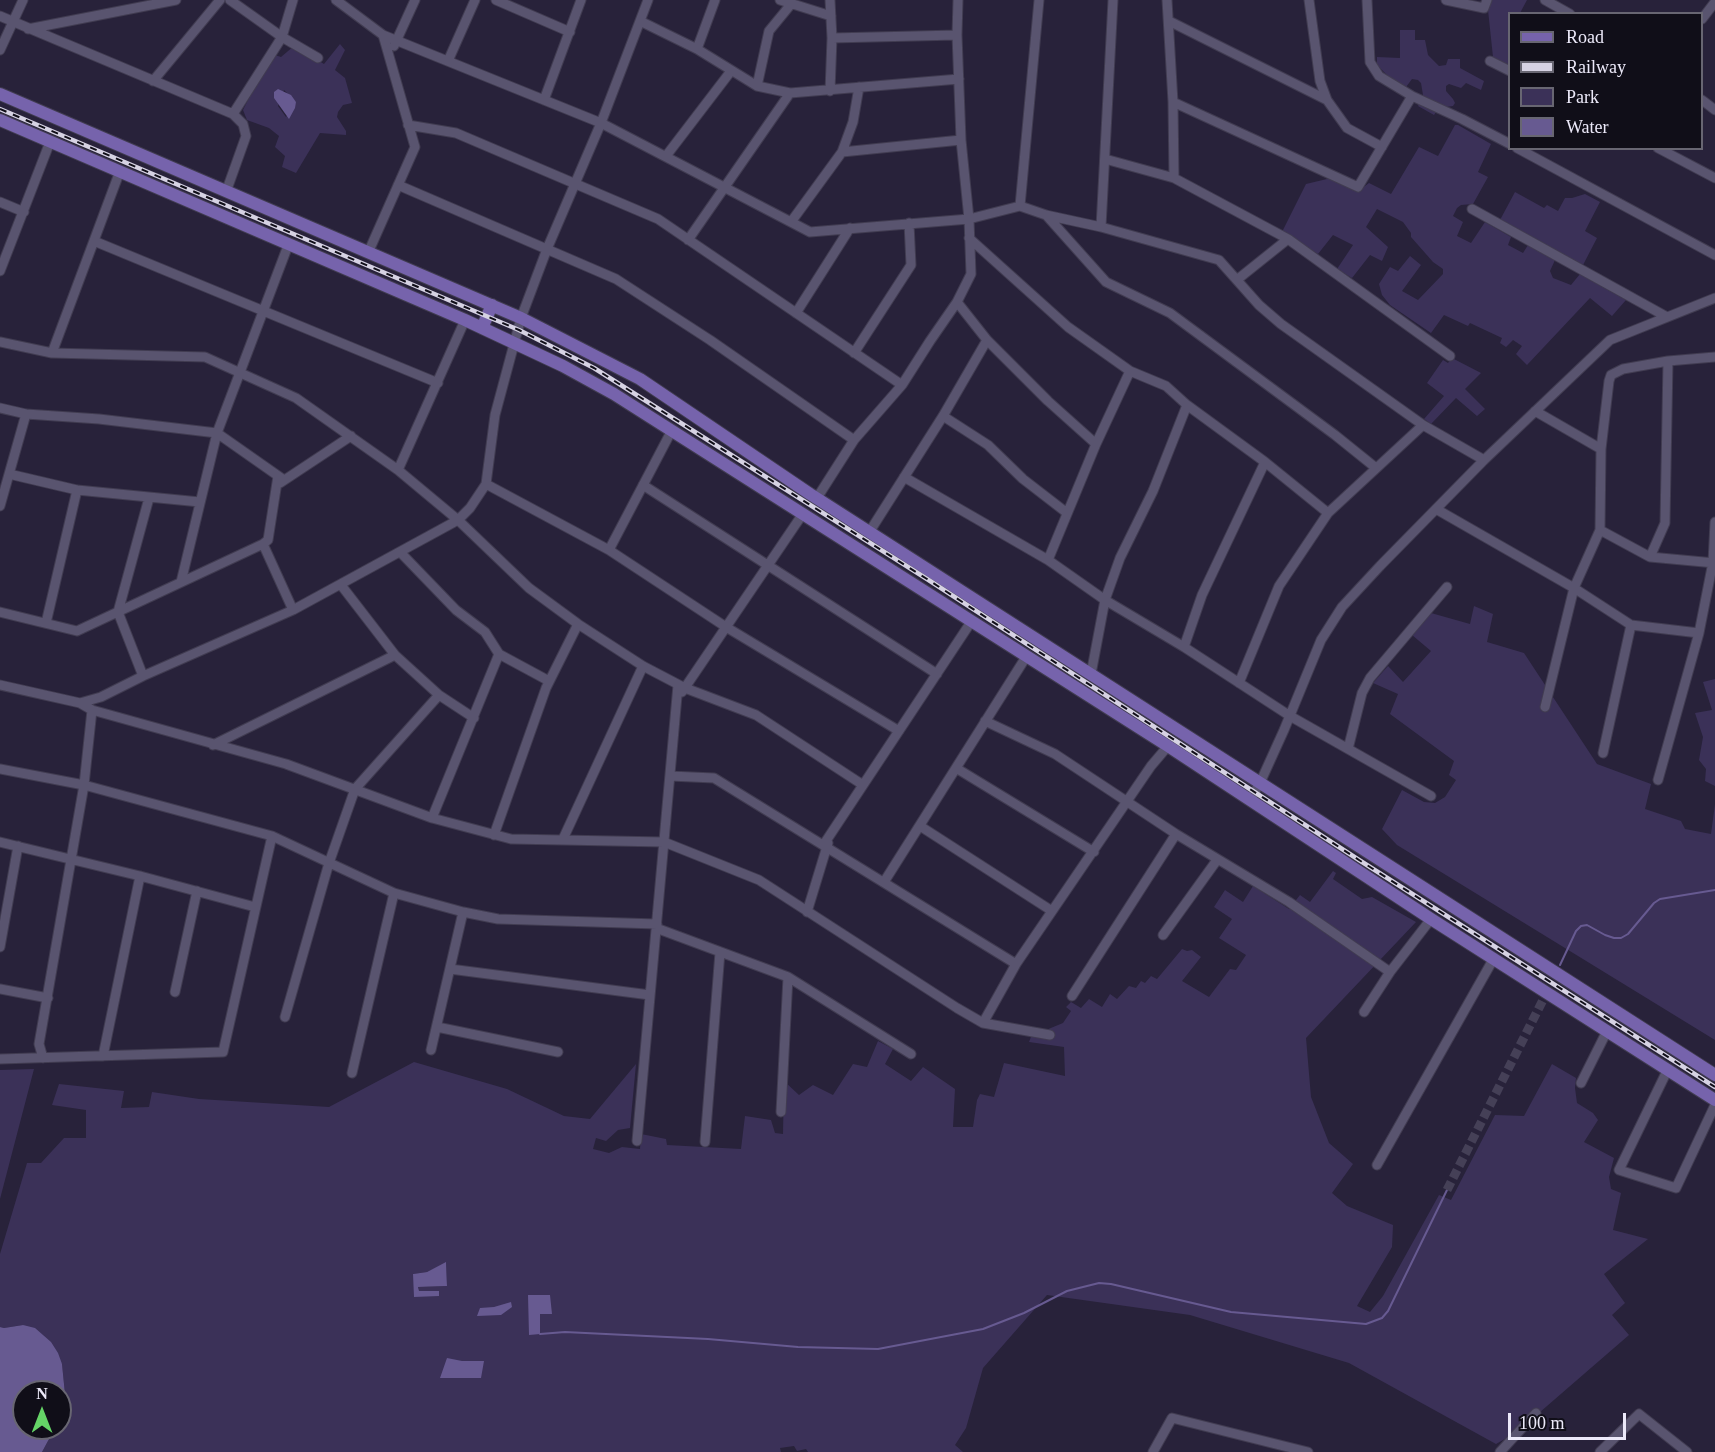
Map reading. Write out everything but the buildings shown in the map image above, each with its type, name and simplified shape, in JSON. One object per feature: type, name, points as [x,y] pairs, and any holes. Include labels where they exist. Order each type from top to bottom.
[{"type":"main road","points":[[0,94],[492,305],[640,379],[817,498],[1715,1075]]},
{"type":"main road","points":[[0,120],[465,320],[587,379],[672,430],[921,591],[1168,746],[1431,919],[1715,1100]]},
{"type":"main road","points":[[482,328],[492,305]]},
{"type":"main road","points":[[921,591],[933,571]]},
{"type":"main road","points":[[1156,739],[1167,723]]},
{"type":"main road","points":[[1354,868],[1365,850]]},
{"type":"street","points":[[0,50],[23,0]]},
{"type":"street","points":[[28,29],[176,0]]},
{"type":"street","points":[[153,81],[220,0]]},
{"type":"street","points":[[230,0],[282,37],[318,58]]},
{"type":"street","points":[[233,114],[282,37],[293,0]]},
{"type":"street","points":[[336,0],[383,35],[601,123],[810,232],[969,219],[1020,206],[1046,215],[1101,227],[1219,260],[1259,305],[1281,324],[1423,425],[1484,460]]},
{"type":"street","points":[[389,56],[415,0]]},
{"type":"street","points":[[448,61],[476,0]]},
{"type":"street","points":[[496,0],[570,32]]},
{"type":"street","points":[[544,100],[581,0]]},
{"type":"street","points":[[80,703],[101,697],[292,610],[401,553],[458,520],[486,484],[495,415],[521,318],[547,249],[601,123],[648,0]]},
{"type":"street","points":[[697,49],[716,0]]},
{"type":"street","points":[[780,0],[831,16]]},
{"type":"street","points":[[830,0],[832,38],[830,91]]},
{"type":"street","points":[[817,498],[854,440],[902,385],[957,302],[971,274],[969,219],[961,140],[958,0]]},
{"type":"street","points":[[1020,206],[1039,0]]},
{"type":"street","points":[[1101,227],[1113,0]]},
{"type":"street","points":[[1167,0],[1173,102],[1174,178]]},
{"type":"street","points":[[1309,0],[1320,81],[1327,100],[1347,128],[1382,147]]},
{"type":"street","points":[[1367,0],[1369,54],[1373,69],[1379,76],[1412,96],[1508,143]]},
{"type":"street","points":[[1446,0],[1484,8],[1487,0]]},
{"type":"street","points":[[1551,1],[1567,12]]},
{"type":"street","points":[[1715,2],[1704,17],[1715,21]]},
{"type":"street","points":[[757,86],[769,32],[792,3]]},
{"type":"street","points":[[0,16],[233,114],[243,124],[246,136],[225,192]]},
{"type":"street","points":[[640,21],[697,49],[757,86],[790,93],[959,79]]},
{"type":"street","points":[[1169,21],[1327,100]]},
{"type":"street","points":[[368,253],[415,147],[383,35]]},
{"type":"street","points":[[832,38],[957,35]]},
{"type":"street","points":[[1490,61],[1508,70]]},
{"type":"street","points":[[666,156],[731,71]]},
{"type":"street","points":[[791,222],[842,152],[853,122],[859,87]]},
{"type":"street","points":[[688,240],[790,93]]},
{"type":"street","points":[[1173,102],[1358,187],[1412,96]]},
{"type":"street","points":[[408,125],[456,133],[658,219],[902,385]]},
{"type":"street","points":[[842,152],[961,140]]},
{"type":"street","points":[[0,271],[50,142]]},
{"type":"street","points":[[1521,150],[1715,255]]},
{"type":"street","points":[[1662,150],[1715,178]]},
{"type":"street","points":[[1105,159],[1174,178],[1288,239],[1450,356]]},
{"type":"street","points":[[52,353],[120,171]]},
{"type":"street","points":[[398,184],[616,279],[710,340],[854,440]]},
{"type":"street","points":[[0,202],[24,212]]},
{"type":"street","points":[[1472,209],[1667,317]]},
{"type":"street","points":[[1046,215],[1106,282],[1170,313],[1376,468]]},
{"type":"street","points":[[855,353],[911,266],[909,223]]},
{"type":"street","points":[[796,313],[850,228]]},
{"type":"street","points":[[969,238],[1068,327],[1130,370],[1166,386],[1187,405],[1265,462],[1329,513]]},
{"type":"street","points":[[1238,279],[1288,239]]},
{"type":"street","points":[[94,241],[438,383]]},
{"type":"street","points":[[182,582],[217,433],[289,243]]},
{"type":"street","points":[[1250,800],[1290,716],[1321,640],[1342,607],[1484,460],[1610,340],[1715,298]]},
{"type":"street","points":[[957,302],[987,340],[1048,401],[1096,444]]},
{"type":"street","points":[[398,470],[465,320]]},
{"type":"street","points":[[870,531],[943,416],[987,340]]},
{"type":"street","points":[[0,342],[52,353],[205,357],[296,398],[398,470],[458,520],[529,588],[578,624],[643,666],[682,687],[756,715],[863,785]]},
{"type":"street","points":[[1545,707],[1574,588],[1600,530],[1602,449],[1611,375],[1623,369],[1668,361],[1715,357]]},
{"type":"street","points":[[1650,557],[1665,523],[1668,361]]},
{"type":"street","points":[[1048,560],[1096,444],[1130,370]]},
{"type":"street","points":[[1091,674],[1105,600],[1120,558],[1153,491],[1187,405]]},
{"type":"street","points":[[0,408],[26,414],[99,419],[217,433],[280,480]]},
{"type":"street","points":[[1535,411],[1602,449]]},
{"type":"street","points":[[0,506],[26,414]]},
{"type":"street","points":[[943,416],[988,445],[1023,479],[1068,513]]},
{"type":"street","points":[[1239,683],[1279,586],[1329,513],[1423,425]]},
{"type":"street","points":[[609,550],[672,430]]},
{"type":"street","points":[[0,612],[77,631],[263,544],[268,540],[280,480],[351,436]]},
{"type":"street","points":[[1184,647],[1202,595],[1265,462]]},
{"type":"street","points":[[9,474],[77,490],[200,502]]},
{"type":"street","points":[[904,477],[1048,560],[1105,600],[1184,647],[1290,716],[1431,796]]},
{"type":"street","points":[[486,484],[609,550],[726,627],[899,731]]},
{"type":"street","points":[[643,485],[937,674]]},
{"type":"street","points":[[46,623],[77,490]]},
{"type":"street","points":[[143,676],[118,612],[149,498]]},
{"type":"street","points":[[1436,509],[1574,588],[1631,625],[1699,633]]},
{"type":"street","points":[[637,1141],[677,700],[682,687],[802,515]]},
{"type":"street","points":[[1658,780],[1699,633],[1714,562],[1715,522]]},
{"type":"street","points":[[1600,530],[1650,557],[1714,562]]},
{"type":"street","points":[[263,544],[292,610]]},
{"type":"street","points":[[401,553],[456,610],[485,632],[499,654],[549,681]]},
{"type":"street","points":[[341,585],[395,655],[439,694],[474,718]]},
{"type":"street","points":[[1348,749],[1362,693],[1370,678],[1447,587]]},
{"type":"street","points":[[807,912],[830,835],[971,622]]},
{"type":"street","points":[[494,835],[549,681],[578,624]]},
{"type":"street","points":[[1603,753],[1631,625]]},
{"type":"street","points":[[432,819],[499,654]]},
{"type":"street","points":[[213,745],[395,655]]},
{"type":"street","points":[[884,882],[1026,657]]},
{"type":"street","points":[[563,839],[643,666]]},
{"type":"street","points":[[0,685],[80,703],[92,710],[286,764],[432,819],[494,835],[511,839],[664,842],[759,880],[983,1023],[1050,1035]]},
{"type":"street","points":[[285,1017],[329,862],[355,789],[439,694]]},
{"type":"street","points":[[43,1058],[39,1044],[84,785],[92,710]]},
{"type":"street","points":[[986,722],[1054,754],[1217,860],[1289,902],[1390,972]]},
{"type":"street","points":[[983,1023],[1016,964],[1126,802],[1168,746]]},
{"type":"street","points":[[956,768],[1094,852]]},
{"type":"street","points":[[0,769],[84,785],[272,836],[394,893],[463,912],[498,919],[656,926],[788,977],[910,1054]]},
{"type":"street","points":[[670,776],[714,778],[1016,964]]},
{"type":"street","points":[[920,826],[1052,911]]},
{"type":"street","points":[[1072,996],[1176,834]]},
{"type":"street","points":[[0,1059],[223,1052],[272,836]]},
{"type":"street","points":[[0,842],[255,907]]},
{"type":"street","points":[[0,947],[18,846]]},
{"type":"street","points":[[1163,935],[1217,860]]},
{"type":"street","points":[[103,1056],[140,876]]},
{"type":"street","points":[[175,992],[197,891]]},
{"type":"street","points":[[352,1073],[394,893]]},
{"type":"street","points":[[431,1050],[463,912]]},
{"type":"street","points":[[1365,1012],[1390,972],[1431,919]]},
{"type":"street","points":[[705,1142],[720,952]]},
{"type":"street","points":[[1377,1165],[1494,958]]},
{"type":"street","points":[[450,969],[650,995]]},
{"type":"street","points":[[781,1112],[788,977]]},
{"type":"street","points":[[0,989],[48,998]]},
{"type":"street","points":[[436,1027],[558,1052]]},
{"type":"street","points":[[1581,1083],[1607,1031]]},
{"type":"street","points":[[1667,1071],[1619,1170],[1676,1188],[1715,1105]]},
{"type":"street","points":[[1500,1452],[1536,1413]]},
{"type":"street","points":[[1600,1452],[1639,1414],[1687,1452]]},
{"type":"street","points":[[1153,1452],[1172,1418],[1308,1452]]},
{"type":"green space","points":[[1492,0],[1527,0],[1521,12],[1508,12],[1508,65],[1493,57],[1488,10]]},
{"type":"green space","points":[[1400,30],[1415,30],[1415,40],[1425,40],[1428,55],[1439,66],[1446,65],[1448,59],[1460,59],[1460,68],[1484,81],[1481,90],[1466,83],[1461,88],[1449,84],[1446,86],[1446,91],[1455,103],[1453,106],[1439,108],[1434,115],[1418,106],[1423,95],[1421,83],[1418,80],[1412,79],[1403,91],[1377,65],[1377,57],[1400,58]]},
{"type":"green space","points":[[340,44],[345,50],[335,70],[345,78],[352,103],[343,105],[337,117],[346,135],[320,133],[296,173],[282,167],[285,156],[275,147],[279,136],[269,128],[247,120],[243,110],[263,70],[275,55],[281,57],[294,46],[324,64]],"holes":[[[284,90],[296,102],[286,117],[278,106]]]},
{"type":"green space","points":[[1455,125],[1491,144],[1478,172],[1488,177],[1473,204],[1461,205],[1453,216],[1463,222],[1457,236],[1471,243],[1485,222],[1511,237],[1508,245],[1523,253],[1528,245],[1555,260],[1550,271],[1553,278],[1571,285],[1580,274],[1626,300],[1612,316],[1590,298],[1527,365],[1516,354],[1522,346],[1513,340],[1506,347],[1500,343],[1502,338],[1470,323],[1468,326],[1444,315],[1431,333],[1390,305],[1382,295],[1379,284],[1390,267],[1398,271],[1410,256],[1421,265],[1402,291],[1418,300],[1443,274],[1443,269],[1433,262],[1411,237],[1411,233],[1403,222],[1377,209],[1366,227],[1388,247],[1382,261],[1370,255],[1352,278],[1337,269],[1353,245],[1333,235],[1318,254],[1282,232],[1306,184],[1333,179],[1357,192],[1369,183],[1391,194],[1419,147],[1438,156]]},
{"type":"green space","points":[[1515,192],[1544,208],[1547,205],[1558,211],[1565,198],[1585,194],[1600,202],[1585,231],[1597,238],[1583,265],[1500,220]]},
{"type":"green space","points":[[1452,358],[1481,373],[1465,389],[1485,409],[1477,416],[1456,398],[1431,424],[1424,419],[1444,396],[1427,383],[1443,360],[1448,363]]},
{"type":"green space","points":[[1474,606],[1493,614],[1487,642],[1524,653],[1597,764],[1651,784],[1645,809],[1681,821],[1685,829],[1711,834],[1715,804],[1715,1040],[1397,845],[1382,829],[1402,790],[1424,802],[1435,803],[1445,797],[1456,780],[1449,775],[1454,761],[1390,714],[1398,694],[1373,683],[1388,666],[1403,682],[1431,651],[1412,635],[1431,613],[1470,624]]},
{"type":"green space","points":[[1715,679],[1715,786],[1705,781],[1706,769],[1699,760],[1703,737],[1695,713],[1712,710],[1703,682]]},
{"type":"green space","points":[[1333,871],[1336,873],[1333,879],[1362,899],[1372,897],[1416,922],[1306,1038],[1311,1097],[1329,1143],[1353,1164],[1332,1193],[1347,1206],[1393,1225],[1392,1247],[1357,1306],[1370,1312],[1383,1296],[1439,1195],[1451,1200],[1495,1115],[1524,1116],[1552,1064],[1576,1078],[1577,1103],[1593,1113],[1598,1120],[1584,1142],[1614,1158],[1609,1177],[1611,1189],[1621,1193],[1613,1230],[1648,1239],[1604,1274],[1625,1303],[1612,1315],[1629,1335],[1517,1432],[1496,1444],[1349,1363],[1190,1315],[1047,1295],[983,1368],[966,1428],[955,1445],[963,1452],[808,1452],[806,1449],[797,1451],[794,1446],[780,1448],[781,1452],[42,1452],[48,1440],[72,1440],[72,1380],[64,1380],[62,1364],[23,1325],[0,1327],[0,1254],[27,1163],[41,1163],[64,1138],[86,1138],[86,1110],[52,1105],[59,1084],[124,1091],[121,1108],[149,1107],[152,1092],[199,1099],[329,1107],[414,1062],[507,1089],[564,1116],[590,1119],[636,1064],[630,1128],[618,1130],[606,1141],[596,1138],[593,1149],[609,1153],[622,1147],[640,1149],[641,1134],[666,1139],[667,1145],[741,1149],[745,1116],[771,1120],[775,1133],[783,1134],[784,1081],[799,1095],[813,1085],[833,1095],[853,1064],[867,1067],[878,1041],[893,1049],[885,1064],[911,1081],[923,1067],[955,1089],[953,1127],[973,1127],[977,1100],[980,1094],[994,1097],[1004,1063],[1065,1076],[1064,1047],[1029,1042],[1034,1029],[1046,1030],[1063,1023],[1071,1011],[1066,1007],[1071,1002],[1081,1008],[1089,999],[1102,1007],[1110,994],[1117,999],[1129,986],[1136,988],[1141,981],[1145,983],[1151,976],[1157,979],[1182,949],[1192,950],[1201,957],[1182,981],[1209,997],[1230,969],[1236,970],[1246,955],[1219,938],[1232,919],[1214,907],[1225,890],[1243,902],[1253,886],[1289,909],[1300,895],[1310,902]],"holes":[[[446,1263],[447,1286],[418,1287],[419,1291],[413,1274],[427,1272]]]},
{"type":"green space","points":[[34,1069],[0,1199],[0,1070]]},
{"type":"water","points":[[278,89],[291,95],[296,102],[289,119],[274,98],[274,92]]},
{"type":"water","points":[[446,1262],[447,1286],[418,1287],[419,1291],[439,1291],[439,1296],[414,1297],[413,1274],[427,1272]]},
{"type":"water","points":[[528,1295],[550,1295],[552,1314],[540,1314],[540,1334],[529,1335]]},
{"type":"water","points":[[511,1302],[512,1307],[501,1315],[477,1316],[480,1308]]},
{"type":"water","points":[[23,1325],[35,1328],[51,1342],[62,1364],[64,1380],[12,1380],[12,1440],[48,1440],[42,1452],[0,1452],[0,1327]]},
{"type":"water","points":[[447,1358],[484,1361],[481,1378],[440,1378]]},
{"type":"waterway","points":[[1560,965],[1576,931],[1581,926],[1587,925],[1605,935],[1621,938],[1628,934],[1660,899],[1715,890]]},
{"type":"waterway","points":[[540,1334],[565,1332],[708,1339],[798,1347],[878,1349],[983,1329],[1024,1313],[1067,1291],[1099,1283],[1231,1312],[1366,1324],[1382,1318],[1388,1311],[1447,1190]]},
{"type":"tunnel","points":[[1447,1190],[1547,992]]},
{"type":"railway","points":[[0,109],[519,330],[594,368],[927,579],[1359,860],[1715,1087]]}]
